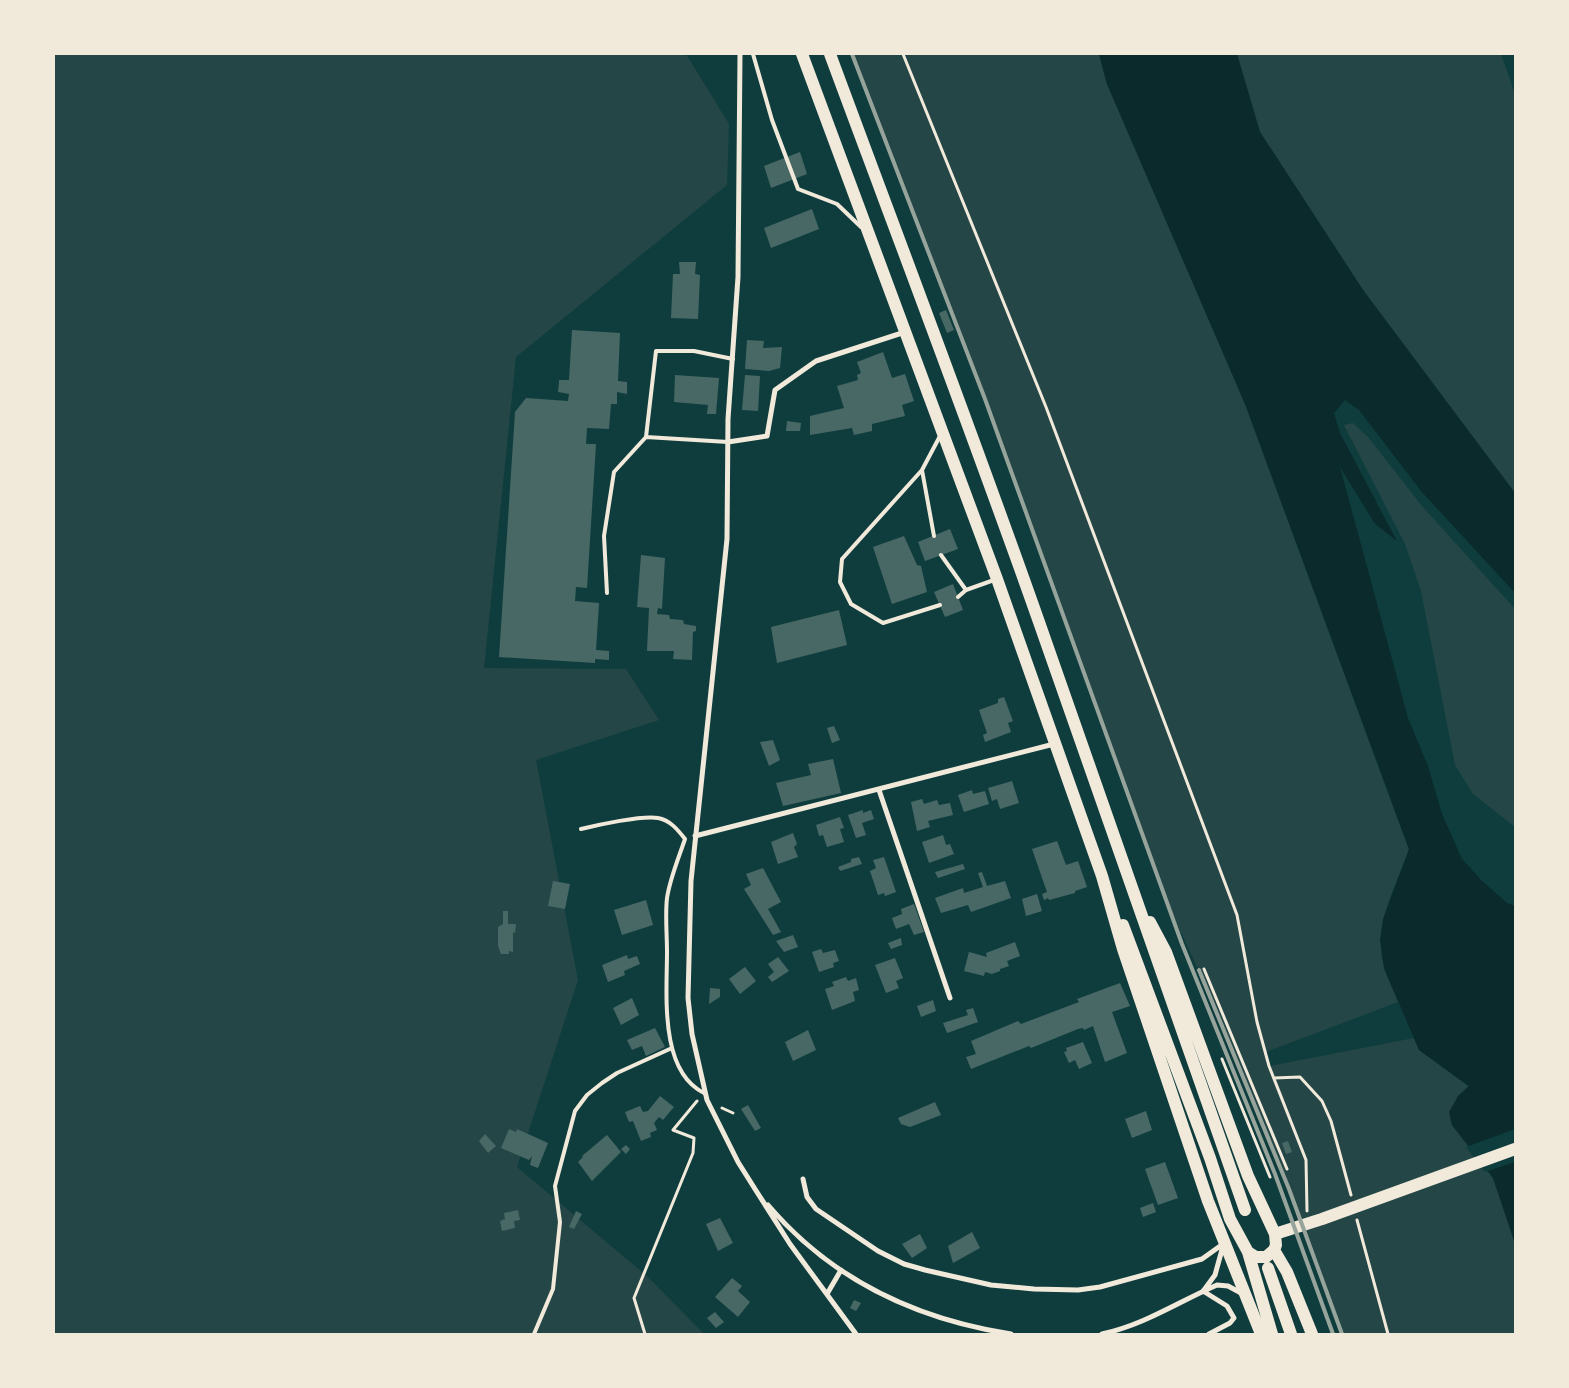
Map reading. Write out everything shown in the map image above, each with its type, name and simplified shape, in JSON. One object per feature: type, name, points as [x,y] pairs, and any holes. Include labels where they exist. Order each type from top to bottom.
[{"type":"main road","points":[[802,54],[997,580],[1102,876],[1123,949],[1223,1243],[1261,1334]]},
{"type":"main road","points":[[830,54],[1038,619],[1137,898],[1155,958],[1246,1210]]},
{"type":"main road","points":[[1102,876],[1132,946],[1230,1219],[1247,1251],[1272,1334]]},
{"type":"main road","points":[[1137,898],[1166,952],[1248,1176],[1277,1240],[1274,1250],[1261,1258],[1223,1243]]},
{"type":"main road","points":[[1275,1234],[1322,1219],[1515,1149]]},
{"type":"main road","points":[[1274,1250],[1287,1272],[1312,1334]]},
{"type":"main road","points":[[1268,1268],[1291,1334]]},
{"type":"street","points":[[740,54],[738,278],[728,442],[727,539],[691,881],[688,998],[692,1034],[704,1093],[738,1162],[790,1244],[856,1334]]},
{"type":"street","points":[[728,442],[766,436],[775,390],[816,361],[906,331]]},
{"type":"street","points":[[696,836],[1055,744]]},
{"type":"street","points":[[879,790],[950,998]]},
{"type":"street","points":[[803,1179],[807,1197],[816,1209],[891,1258],[925,1270],[991,1285],[1034,1289],[1078,1290],[1100,1287],[1202,1259],[1223,1243]]},
{"type":"street","points":[[755,1189],[801,1240],[841,1270],[902,1305],[960,1325],[1011,1334]]},
{"type":"street","points":[[1203,1291],[1220,1262],[1223,1243]]},
{"type":"street","points":[[827,1294],[841,1270]]},
{"type":"street","points":[[1102,1334],[1132,1326],[1161,1314],[1217,1285],[1228,1286],[1246,1296]]},
{"type":"street","points":[[1203,1291],[1227,1306],[1234,1318],[1230,1323],[1209,1334]]},
{"type":"lane","points":[[753,54],[772,120],[798,189],[837,204],[870,235]]},
{"type":"lane","points":[[607,593],[604,536],[614,472],[646,437],[656,351],[694,351],[734,359]]},
{"type":"lane","points":[[940,605],[883,623],[851,604],[840,582],[842,559],[922,470],[942,432]]},
{"type":"lane","points":[[646,437],[728,442]]},
{"type":"lane","points":[[922,470],[934,536]]},
{"type":"lane","points":[[941,555],[966,590]]},
{"type":"lane","points":[[958,597],[966,590],[997,580]]},
{"type":"lane","points":[[581,829],[608,823],[658,818],[674,826],[685,839]]},
{"type":"lane","points":[[685,839],[696,836]]},
{"type":"lane","points":[[685,839],[667,897],[667,1020],[672,1048],[684,1078],[692,1087],[704,1093]]},
{"type":"lane","points":[[534,1334],[553,1289],[560,1222],[555,1186],[574,1111],[587,1095],[617,1073],[672,1048]]},
{"type":"path","points":[[903,54],[1046,407],[1237,915],[1257,1022],[1274,1078],[1306,1160],[1308,1208]]},
{"type":"path","points":[[1204,969],[1287,1169]]},
{"type":"path","points":[[1220,1053],[1270,1177]]},
{"type":"path","points":[[1274,1078],[1300,1077],[1322,1101],[1331,1121],[1353,1204]]},
{"type":"path","points":[[645,1334],[634,1298],[694,1153],[694,1138],[673,1130],[704,1093]]},
{"type":"path","points":[[1356,1214],[1388,1334]]},
{"type":"shaded area","points":[[54,54],[686,54],[729,124],[727,185],[516,357],[484,668],[626,669],[659,720],[536,760],[578,980],[517,1167],[648,1277],[704,1334],[54,1334]]},
{"type":"shaded area","points":[[852,54],[1099,54],[1107,84],[1245,404],[1409,850],[1387,907],[1381,937],[1384,967],[1398,1002],[1266,1052],[1270,1066],[1414,1038],[1419,1050],[1469,1087],[1458,1096],[1452,1125],[1493,1178],[1513,1235],[1515,1244],[1515,1334],[1342,1334],[1282,1171],[1205,984],[1165,898],[985,399]]},
{"type":"shaded area","points":[[1099,54],[1237,54],[1260,132],[1363,290],[1515,493],[1515,593],[1421,491],[1359,410],[1345,400],[1334,413],[1340,433],[1397,541],[1375,524],[1340,467],[1408,718],[1428,766],[1442,814],[1462,859],[1482,881],[1507,903],[1515,906],[1515,1244],[1493,1178],[1452,1125],[1449,1112],[1458,1096],[1469,1086],[1419,1050],[1384,968],[1380,940],[1383,919],[1409,849],[1245,404],[1107,84]]},
{"type":"shaded area","points":[[1237,54],[1501,54],[1515,94],[1515,493],[1363,290],[1260,132]]},
{"type":"shaded area","points":[[1353,423],[1368,437],[1422,506],[1515,609],[1515,827],[1473,794],[1455,765],[1421,591],[1405,544],[1344,425]]},
{"type":"pier","points":[[1515,1129],[1515,1162],[1485,1172],[1466,1147]]},
{"type":"building","points":[[800,152],[807,174],[771,188],[764,166]]},
{"type":"building","points":[[812,209],[819,229],[771,248],[764,228]]},
{"type":"building","points":[[679,262],[696,262],[695,274],[700,275],[698,319],[671,318],[673,274],[680,274]]},
{"type":"building","points":[[946,310],[954,330],[947,333],[939,313]]},
{"type":"building","points":[[572,330],[620,333],[618,381],[627,382],[627,394],[617,392],[617,404],[611,404],[609,429],[587,428],[586,444],[596,444],[587,588],[576,587],[575,601],[599,603],[596,650],[609,651],[609,660],[595,659],[595,663],[499,657],[515,412],[526,398],[568,401],[569,394],[558,392],[559,380],[569,380]]},
{"type":"building","points":[[747,340],[764,341],[763,348],[782,347],[780,368],[769,371],[745,369]]},
{"type":"building","points":[[883,352],[892,378],[905,374],[914,401],[902,405],[905,416],[872,424],[872,431],[854,435],[852,428],[810,435],[810,416],[844,408],[837,386],[858,380],[857,375],[861,373],[857,362]]},
{"type":"building","points":[[675,375],[719,378],[716,414],[707,414],[708,405],[674,402]]},
{"type":"building","points":[[745,375],[760,376],[758,411],[742,410]]},
{"type":"building","points":[[787,421],[801,423],[800,431],[786,431]]},
{"type":"building","points":[[950,529],[958,549],[925,561],[918,542]]},
{"type":"building","points":[[904,536],[917,565],[921,566],[927,592],[892,604],[873,547]]},
{"type":"building","points":[[641,555],[665,558],[662,609],[658,608],[657,614],[669,615],[670,619],[683,620],[684,624],[696,626],[696,631],[693,632],[692,660],[673,659],[674,651],[647,651],[649,608],[637,607]]},
{"type":"building","points":[[953,584],[963,610],[945,617],[934,592]]},
{"type":"building","points":[[839,610],[847,645],[777,663],[771,627]]},
{"type":"building","points":[[1004,697],[1013,721],[1008,723],[1011,732],[985,742],[983,735],[987,733],[979,710],[998,703],[998,699]]},
{"type":"building","points":[[834,726],[840,740],[832,743],[827,728]]},
{"type":"building","points":[[773,740],[780,760],[769,766],[760,742]]},
{"type":"building","points":[[833,759],[841,793],[783,806],[776,783],[811,775],[808,764]]},
{"type":"building","points":[[1012,781],[1019,803],[1000,809],[997,799],[992,801],[988,788]]},
{"type":"building","points":[[972,790],[973,794],[985,791],[989,804],[964,812],[958,795]]},
{"type":"building","points":[[922,799],[924,804],[937,800],[939,805],[950,803],[953,815],[928,821],[930,827],[917,831],[911,802]]},
{"type":"building","points":[[863,810],[863,813],[871,810],[874,819],[862,823],[866,835],[856,838],[848,815]]},
{"type":"building","points":[[840,817],[844,828],[840,829],[844,842],[827,847],[823,835],[819,836],[816,825]]},
{"type":"building","points":[[793,833],[797,844],[794,847],[798,857],[778,864],[771,842]]},
{"type":"building","points":[[943,835],[946,845],[950,844],[954,854],[929,863],[922,842]]},
{"type":"building","points":[[1057,841],[1066,865],[1078,861],[1087,887],[1075,891],[1075,893],[1044,900],[1042,894],[1047,892],[1032,849]]},
{"type":"building","points":[[859,857],[862,864],[840,871],[838,867],[851,862],[851,859]]},
{"type":"building","points":[[884,857],[896,892],[885,896],[884,893],[878,895],[870,871],[876,868],[873,860]]},
{"type":"building","points":[[963,864],[965,869],[938,878],[935,872]]},
{"type":"building","points":[[763,868],[781,902],[768,909],[781,932],[773,935],[744,889],[751,885],[746,874]]},
{"type":"building","points":[[982,872],[987,886],[1005,881],[1011,898],[971,912],[968,905],[941,913],[935,898],[963,888],[964,893],[983,887],[978,873]]},
{"type":"building","points":[[553,881],[570,884],[565,909],[548,906]]},
{"type":"building","points":[[1037,894],[1042,911],[1026,916],[1022,899]]},
{"type":"building","points":[[646,900],[653,925],[622,935],[614,910]]},
{"type":"building","points":[[914,904],[924,932],[914,935],[909,924],[896,929],[892,918],[902,914],[901,909]]},
{"type":"building","points":[[503,911],[508,911],[508,924],[516,924],[515,933],[513,932],[513,952],[509,951],[509,954],[501,954],[498,946],[498,927],[503,924]]},
{"type":"building","points":[[793,935],[798,947],[784,952],[776,941]]},
{"type":"building","points":[[901,938],[902,945],[891,949],[888,943]]},
{"type":"building","points":[[1015,942],[1020,956],[1007,961],[1009,966],[992,974],[985,972],[984,976],[964,971],[969,952],[987,957],[986,953]]},
{"type":"building","points":[[821,949],[823,953],[835,950],[839,961],[833,963],[834,967],[819,972],[812,952]]},
{"type":"building","points":[[627,955],[628,959],[637,956],[640,964],[624,971],[625,975],[608,982],[602,965]]},
{"type":"building","points":[[778,957],[789,971],[772,982],[768,977],[774,972],[768,964]]},
{"type":"building","points":[[895,958],[903,978],[896,981],[899,988],[886,993],[875,965]]},
{"type":"building","points":[[745,967],[756,981],[740,994],[729,979]]},
{"type":"building","points":[[846,977],[848,981],[856,978],[859,990],[853,992],[855,1001],[832,1010],[825,989],[834,986],[832,982]]},
{"type":"building","points":[[1120,983],[1130,1006],[1112,1012],[1127,1053],[1105,1062],[1093,1026],[1084,1030],[1083,1028],[1078,1029],[1031,1048],[1029,1046],[971,1069],[966,1057],[976,1054],[971,1041],[1018,1021],[1021,1024],[1079,1002],[1077,999]]},
{"type":"building","points":[[710,988],[720,989],[720,997],[709,1004]]},
{"type":"building","points":[[632,998],[639,1015],[621,1025],[613,1008]]},
{"type":"building","points":[[933,1000],[936,1011],[921,1017],[917,1006]]},
{"type":"building","points":[[973,1008],[978,1022],[947,1033],[943,1023],[968,1015],[966,1010]]},
{"type":"building","points":[[655,1028],[665,1047],[646,1056],[642,1046],[632,1050],[627,1040]]},
{"type":"building","points":[[808,1030],[816,1050],[793,1061],[785,1042]]},
{"type":"building","points":[[1083,1042],[1092,1063],[1079,1069],[1075,1060],[1069,1063],[1064,1052],[1067,1051],[1066,1048]]},
{"type":"building","points":[[660,1096],[674,1107],[663,1120],[659,1117],[654,1123],[657,1130],[650,1133],[651,1137],[641,1141],[633,1121],[629,1122],[625,1112],[640,1106],[643,1112],[648,1111]]},
{"type":"building","points":[[935,1102],[941,1115],[910,1127],[901,1124],[898,1118]]},
{"type":"building","points":[[748,1105],[761,1128],[755,1131],[741,1109]]},
{"type":"building","points":[[1146,1111],[1152,1130],[1132,1138],[1125,1119]]},
{"type":"building","points":[[509,1129],[516,1132],[517,1129],[548,1143],[538,1168],[530,1165],[532,1156],[529,1160],[501,1148]]},
{"type":"building","points":[[485,1134],[496,1146],[488,1153],[479,1141]]},
{"type":"building","points":[[607,1135],[621,1152],[592,1181],[578,1162],[582,1156]]},
{"type":"building","points":[[1288,1141],[1292,1152],[1286,1154],[1282,1143]]},
{"type":"building","points":[[626,1145],[630,1149],[626,1154],[621,1149]]},
{"type":"building","points":[[1165,1162],[1178,1198],[1158,1205],[1145,1169]]},
{"type":"building","points":[[1153,1203],[1156,1212],[1143,1217],[1140,1208]]},
{"type":"building","points":[[518,1210],[520,1220],[514,1221],[515,1228],[502,1231],[500,1221],[505,1219],[504,1213]]},
{"type":"building","points":[[576,1211],[582,1214],[574,1229],[569,1227]]},
{"type":"building","points":[[720,1218],[733,1243],[718,1251],[706,1224]]},
{"type":"building","points":[[972,1232],[980,1248],[953,1263],[948,1246]]},
{"type":"building","points":[[920,1234],[927,1248],[912,1258],[902,1244]]},
{"type":"building","points":[[732,1278],[742,1286],[738,1291],[750,1302],[738,1317],[715,1297]]},
{"type":"building","points":[[854,1300],[861,1303],[856,1311],[850,1308]]},
{"type":"building","points":[[715,1312],[724,1322],[716,1328],[707,1318]]},
{"type":"railway","points":[[852,54],[985,399],[1182,944],[1275,1174],[1333,1334]]},
{"type":"railway","points":[[1199,970],[1289,1189],[1342,1334]]}]
